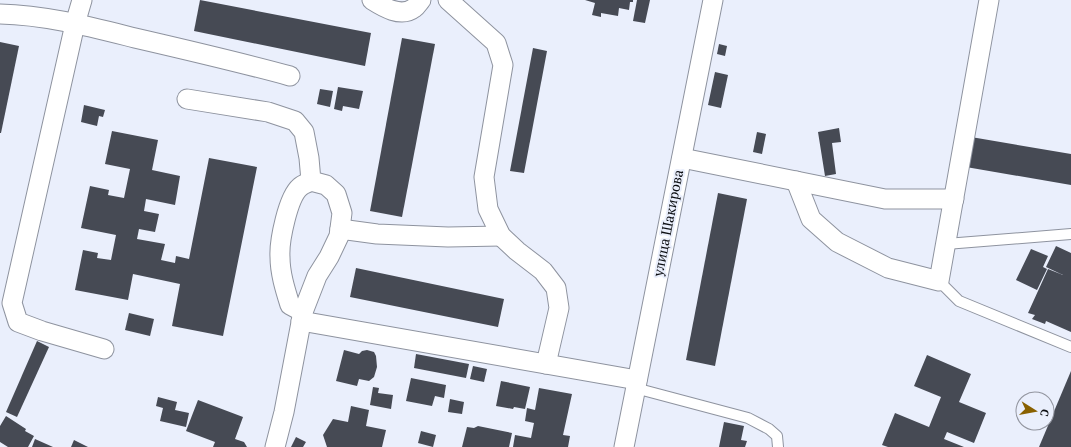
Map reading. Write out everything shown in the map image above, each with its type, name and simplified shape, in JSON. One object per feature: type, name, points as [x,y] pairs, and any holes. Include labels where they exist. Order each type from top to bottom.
[{"type":"street","points":[[82,0],[75,24],[12,303],[18,322],[104,349]]},
{"type":"street","points":[[372,0],[385,9],[403,12],[414,8],[420,0]]},
{"type":"street","points":[[448,0],[496,43],[503,65],[484,177],[488,209],[501,236],[517,251],[543,271],[556,288],[559,308],[546,364]]},
{"type":"street","name":"улица Шакирова","points":[[624,447],[713,0]]},
{"type":"street","points":[[796,181],[811,219],[837,242],[888,268],[939,281],[989,0]]},
{"type":"street","points":[[0,14],[16,14],[75,24],[290,76]]},
{"type":"street","points":[[187,99],[268,112],[295,121],[304,132],[309,158],[311,182]]},
{"type":"street","points":[[682,158],[885,199],[954,199]]},
{"type":"street","points":[[275,447],[284,412],[302,316],[317,276],[329,257],[339,236],[340,229],[342,213],[336,194],[326,185],[311,182],[300,187],[292,199],[284,225],[279,256],[282,281],[290,305],[302,316],[546,364],[636,384]]},
{"type":"street","points":[[340,229],[377,234],[448,237],[501,236]]},
{"type":"lane","points":[[946,244],[1071,234]]},
{"type":"lane","points":[[939,281],[959,301],[1071,347]]},
{"type":"lane","points":[[636,384],[748,418],[769,429],[777,436],[778,447]]},
{"type":"building","points":[[200,0],[371,33],[365,66],[194,31]]},
{"type":"building","points":[[585,0],[633,0],[633,2],[630,2],[629,10],[619,8],[618,16],[601,13],[601,17],[592,15],[595,3]]},
{"type":"building","points":[[637,0],[650,0],[645,23],[633,21]]},
{"type":"building","points":[[402,38],[435,44],[402,217],[370,211]]},
{"type":"building","points":[[0,42],[19,46],[1,133],[0,133]]},
{"type":"building","points":[[719,44],[727,46],[725,56],[717,54]]},
{"type":"building","points":[[533,48],[547,51],[524,173],[510,171]]},
{"type":"building","points":[[715,72],[728,75],[721,108],[708,105]]},
{"type":"building","points":[[338,87],[363,91],[359,109],[343,106],[342,111],[334,109]]},
{"type":"building","points":[[320,89],[333,91],[330,107],[317,104]]},
{"type":"building","points":[[84,105],[105,110],[103,117],[99,116],[97,126],[81,122]]},
{"type":"building","points":[[839,128],[841,142],[832,143],[836,174],[825,176],[818,132]]},
{"type":"building","points":[[112,131],[158,140],[152,170],[180,176],[175,205],[146,199],[144,211],[159,214],[155,232],[139,229],[137,239],[165,244],[161,260],[175,263],[176,256],[189,259],[209,158],[257,167],[223,336],[172,326],[180,284],[133,274],[128,300],[75,290],[83,250],[98,253],[97,258],[111,260],[116,235],[81,228],[90,186],[109,190],[108,195],[124,198],[130,169],[105,164]]},
{"type":"building","points":[[757,132],[766,134],[762,154],[753,152]]},
{"type":"building","points":[[971,137],[1071,154],[1071,185],[966,167]]},
{"type":"building","points":[[718,193],[747,199],[715,366],[686,360]]},
{"type":"building","points":[[1056,246],[1071,253],[1071,332],[1046,321],[1045,324],[1032,319],[1035,315],[1028,313],[1048,269],[1063,275],[1046,267]]},
{"type":"building","points":[[1031,249],[1048,256],[1043,267],[1047,269],[1037,290],[1016,280]]},
{"type":"building","points":[[356,268],[504,299],[498,327],[350,297]]},
{"type":"building","points":[[129,313],[154,319],[150,336],[125,330]]},
{"type":"building","points":[[37,341],[49,347],[17,417],[6,412]]},
{"type":"building","points":[[344,350],[359,354],[362,351],[367,350],[374,352],[377,367],[374,377],[369,381],[359,379],[357,386],[336,381]]},
{"type":"building","points":[[416,354],[469,364],[466,378],[414,368]]},
{"type":"building","points":[[927,355],[971,374],[959,402],[986,413],[974,443],[947,432],[944,439],[964,447],[888,447],[882,445],[895,413],[929,427],[941,397],[914,386]]},
{"type":"building","points":[[473,366],[487,369],[484,382],[470,379]]},
{"type":"building","points":[[1071,371],[1071,447],[1039,447],[1046,431],[1055,431],[1055,409]]},
{"type":"building","points":[[411,378],[446,385],[444,398],[435,396],[432,406],[406,401]]},
{"type":"building","points":[[501,381],[530,387],[525,409],[514,407],[513,409],[496,406]]},
{"type":"building","points":[[373,387],[379,388],[378,393],[393,395],[391,409],[370,405]]},
{"type":"building","points":[[539,388],[572,394],[563,435],[570,436],[568,447],[513,447],[515,435],[531,438],[534,423],[525,421],[527,408],[535,410]]},
{"type":"building","points":[[158,397],[177,402],[175,410],[189,413],[186,427],[160,421],[163,408],[156,406]]},
{"type":"building","points":[[450,399],[464,402],[462,414],[448,412]]},
{"type":"building","points":[[198,400],[243,417],[235,439],[244,442],[247,447],[213,447],[215,442],[186,431]]},
{"type":"building","points":[[351,406],[369,410],[366,426],[386,430],[382,447],[327,447],[323,435],[333,419],[348,422]]},
{"type":"building","points":[[6,416],[34,436],[28,447],[8,447],[0,442],[0,426]]},
{"type":"building","points":[[724,422],[744,426],[741,440],[747,441],[745,447],[719,447]]},
{"type":"building","points":[[478,426],[512,433],[509,447],[462,447],[467,427],[474,428]]},
{"type":"building","points":[[421,431],[436,435],[433,447],[418,443]]},
{"type":"building","points":[[296,437],[306,442],[303,447],[291,447]]},
{"type":"building","points":[[35,439],[53,447],[32,447]]},
{"type":"building","points":[[74,440],[88,447],[71,447]]}]
